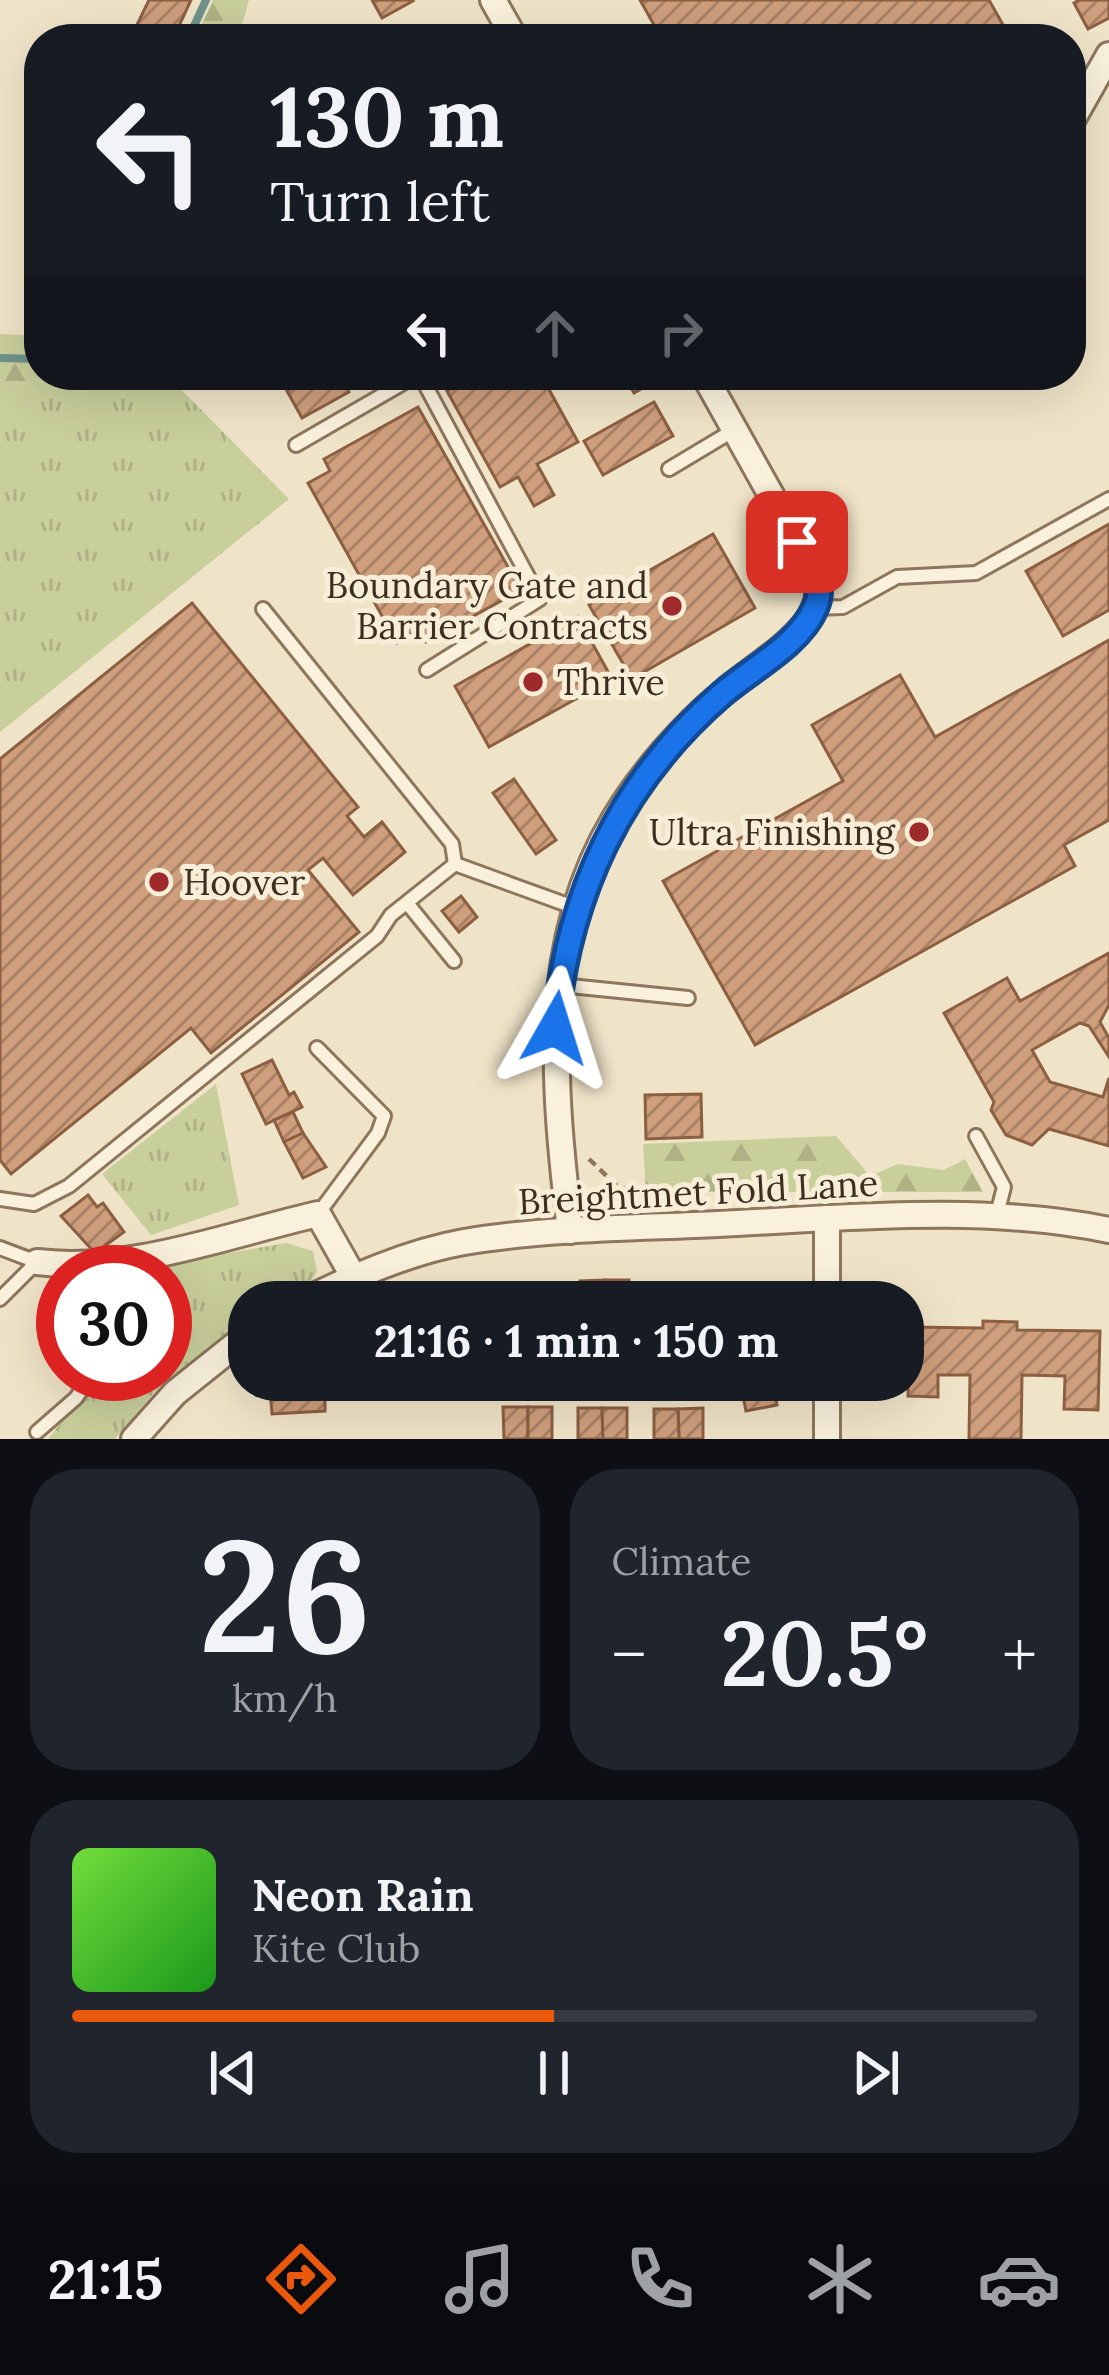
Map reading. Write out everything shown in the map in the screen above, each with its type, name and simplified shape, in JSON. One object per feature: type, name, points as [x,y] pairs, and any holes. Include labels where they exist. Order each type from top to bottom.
[{"type":"street","points":[[1086,96],[1109,55]]},
{"type":"street","points":[[571,1231],[560,1142],[555,1028],[576,908],[615,818],[663,753],[719,696],[794,636],[816,608],[818,579],[712,390]]},
{"type":"street","points":[[192,1248],[318,1214],[353,1276]]},
{"type":"street","points":[[826,1219],[827,1281]]},
{"type":"street","name":"Breightmet Fold Lane","points":[[343,1281],[461,1243],[571,1231],[826,1219],[996,1219],[1109,1230]]},
{"type":"street","points":[[134,1439],[175,1394],[228,1351]]},
{"type":"street","points":[[827,1401],[827,1439]]},
{"type":"lane","points":[[296,445],[392,390]]},
{"type":"lane","points":[[426,390],[540,599],[427,670]]},
{"type":"lane","points":[[669,469],[734,430]]},
{"type":"lane","points":[[816,608],[843,607],[897,577],[976,573],[1109,499]]},
{"type":"lane","points":[[263,609],[452,844],[455,864]]},
{"type":"lane","points":[[455,864],[576,908]]},
{"type":"lane","points":[[0,1199],[34,1204],[69,1186],[377,936],[407,903],[455,864]]},
{"type":"lane","points":[[407,903],[454,961]]},
{"type":"lane","points":[[559,985],[688,998]]},
{"type":"lane","points":[[317,1048],[384,1116],[378,1133],[318,1214]]},
{"type":"lane","points":[[976,1136],[1004,1187],[996,1219]]},
{"type":"lane","points":[[0,1248],[36,1262]]},
{"type":"lane","points":[[0,1299],[36,1263]]},
{"type":"lane","points":[[38,1432],[73,1401]]},
{"type":"path","points":[[560,1142],[587,1157],[616,1185],[661,1202],[694,1225]]},
{"type":"green space","points":[[213,0],[249,0],[242,24],[202,24]]},
{"type":"green space","points":[[0,334],[24,335],[24,383],[0,386]]},
{"type":"green space","points":[[0,386],[182,390],[289,499],[0,732]]},
{"type":"green space","points":[[216,1084],[239,1205],[151,1235],[102,1174]]},
{"type":"green space","points":[[836,1136],[870,1176],[898,1164],[944,1170],[965,1159],[983,1192],[646,1192],[643,1144]]},
{"type":"green space","points":[[286,1243],[313,1251],[317,1272],[309,1281],[228,1281],[228,1333],[192,1362],[192,1259]]},
{"type":"green space","points":[[78,1401],[147,1401],[115,1439],[48,1439]]},
{"type":"building","points":[[149,0],[191,0],[180,24],[137,24]]},
{"type":"building","points":[[372,0],[412,0],[413,1],[382,18]]},
{"type":"building","points":[[640,0],[989,0],[1003,24],[654,24]]},
{"type":"building","points":[[1109,0],[1109,18],[1088,29],[1074,3]]},
{"type":"building","points":[[348,390],[349,392],[302,418],[287,391]]},
{"type":"building","points":[[549,390],[578,442],[537,464],[554,495],[534,506],[518,477],[500,487],[447,391]]},
{"type":"building","points":[[654,402],[673,436],[603,475],[584,441]]},
{"type":"building","points":[[418,407],[521,590],[426,642],[419,630],[397,643],[308,483],[330,471],[324,459]]},
{"type":"building","points":[[1109,524],[1109,610],[1063,636],[1026,571]]},
{"type":"building","name":"Boundary Gate and Barrier Contracts","points":[[713,534],[755,608],[632,679],[589,605]]},
{"type":"building","name":"Hoover","points":[[192,603],[358,807],[347,816],[364,837],[382,822],[405,852],[353,895],[323,858],[308,870],[359,932],[211,1053],[191,1028],[11,1174],[0,1160],[0,759]]},
{"type":"building","name":"Thrive","points":[[578,617],[612,679],[489,747],[455,686]]},
{"type":"building","name":"Ultra Finishing","points":[[1109,640],[1109,820],[1064,845],[1075,866],[755,1045],[663,881],[843,781],[812,725],[900,675],[935,737]]},
{"type":"building","points":[[514,779],[556,840],[536,854],[493,793]]},
{"type":"building","points":[[461,896],[477,917],[459,932],[442,911]]},
{"type":"building","points":[[1109,953],[1109,1005],[1100,1022],[1109,1038],[1109,1057],[1089,1026],[1080,1023],[1032,1050],[1050,1082],[1103,1097],[1109,1078],[1109,1146],[1049,1129],[1032,1145],[1006,1135],[991,1110],[994,1102],[944,1013],[1007,978],[1020,1001]]},
{"type":"building","points":[[272,1060],[289,1095],[294,1092],[302,1107],[266,1124],[242,1074]]},
{"type":"building","points":[[701,1094],[702,1137],[646,1139],[645,1095]]},
{"type":"building","points":[[293,1112],[303,1133],[284,1142],[274,1120]]},
{"type":"building","points":[[303,1133],[326,1167],[303,1178],[284,1142]]},
{"type":"building","points":[[88,1195],[97,1207],[103,1203],[124,1232],[106,1245],[88,1245],[61,1216]]},
{"type":"building","points":[[983,1321],[1017,1322],[1017,1330],[1100,1331],[1098,1410],[1064,1409],[1065,1376],[1022,1375],[1021,1439],[969,1439],[970,1375],[938,1375],[938,1397],[924,1397],[924,1327],[983,1328]]},
{"type":"building","points":[[271,1401],[325,1401],[325,1411],[272,1414]]},
{"type":"building","points":[[744,1401],[776,1401],[777,1405],[746,1411]]},
{"type":"building","points":[[503,1407],[528,1407],[528,1439],[504,1439]]},
{"type":"building","points":[[528,1407],[552,1407],[552,1439],[528,1439]]},
{"type":"building","points":[[578,1408],[602,1408],[603,1439],[578,1439]]},
{"type":"building","points":[[602,1408],[627,1408],[627,1439],[603,1439]]},
{"type":"building","points":[[703,1408],[703,1439],[679,1439],[678,1409]]},
{"type":"building","points":[[654,1409],[678,1409],[679,1439],[654,1439]]},
{"type":"waterway","points":[[195,24],[206,0]]},
{"type":"waterway","points":[[0,358],[24,359]]},
{"type":"place","name":"Boundary Gate and Barrier Contracts","points":[[672,606]]},
{"type":"place","name":"Thrive","points":[[533,682]]},
{"type":"place","name":"Ultra Finishing","points":[[919,832]]},
{"type":"place","name":"Hoover","points":[[159,882]]},
{"type":"route","points":[[555,1028],[568,933],[582,887],[615,818],[663,753],[719,696],[794,636],[816,608],[818,579],[797,542]]}]
